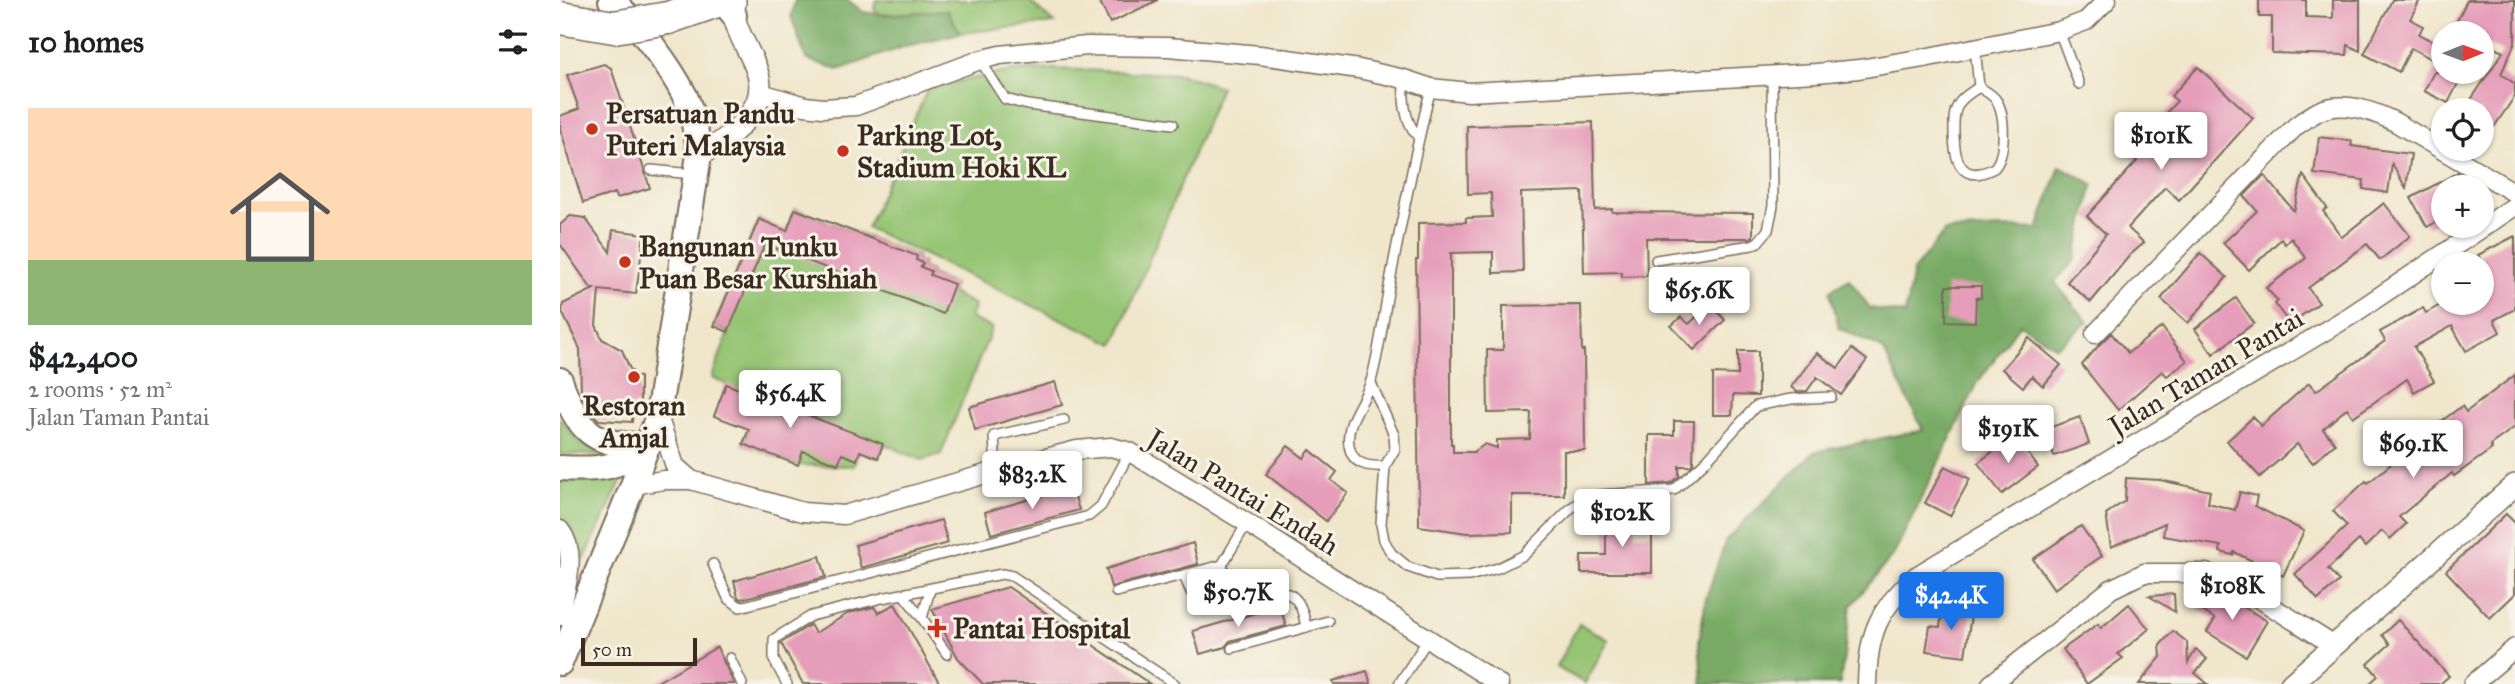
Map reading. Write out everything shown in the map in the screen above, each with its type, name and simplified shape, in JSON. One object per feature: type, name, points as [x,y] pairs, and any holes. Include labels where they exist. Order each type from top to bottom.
[{"type":"highway","points":[[560,18],[614,27],[728,4]]},
{"type":"highway","points":[[560,5],[600,15],[668,18]]},
{"type":"main road","points":[[560,663],[633,485],[658,416],[697,165],[696,131],[685,96],[654,48],[611,0]]},
{"type":"main road","points":[[560,380],[571,411],[579,424],[591,433],[618,444],[649,444]]},
{"type":"main road","points":[[560,468],[597,470],[634,457],[649,444]]},
{"type":"street","points":[[761,93],[805,106],[856,106],[980,60],[1000,55],[1087,46],[1168,47],[1260,55],[1359,69],[1432,88],[1469,92],[1859,69],[2059,31],[2086,21],[2107,0]]},
{"type":"street","points":[[697,165],[737,131],[758,102],[761,93],[760,77],[728,4]]},
{"type":"street","points":[[2095,334],[2295,126],[2321,110],[2337,107],[2375,112],[2395,121],[2515,192]]},
{"type":"street","name":"Jalan Taman Pantai","points":[[1867,684],[1868,655],[1876,625],[1893,597],[1916,576],[2350,316],[2515,206]]},
{"type":"street","points":[[658,416],[675,466],[691,480]]},
{"type":"street","name":"Jalan Pantai Endah","points":[[633,485],[664,480],[691,480],[803,512],[844,515],[996,471],[1093,447],[1111,447],[1130,452],[1247,523],[1499,684]]},
{"type":"street","points":[[2297,682],[2333,645],[2515,485]]},
{"type":"street","points":[[560,530],[568,541],[571,557],[560,616]]},
{"type":"street","points":[[1991,684],[2111,589],[2144,573],[2206,573],[2223,579],[2239,586],[2333,645]]},
{"type":"street","points":[[2473,684],[2515,648]]},
{"type":"lane","points":[[2059,31],[2079,84]]},
{"type":"lane","points":[[1975,47],[1979,87],[1996,99],[2002,115],[2001,158],[1994,168],[1982,173],[1963,169],[1954,152],[1956,106],[1979,87]]},
{"type":"lane","points":[[980,60],[1006,100],[1028,106],[1173,124]]},
{"type":"lane","points":[[1656,260],[1752,244],[1758,242],[1768,230],[1773,206],[1772,74]]},
{"type":"lane","points":[[1404,79],[1404,102],[1409,127],[1418,137]]},
{"type":"lane","points":[[1385,466],[1373,467],[1357,462],[1349,446],[1352,422],[1371,383],[1418,137],[1432,88]]},
{"type":"lane","points":[[650,170],[697,165]]},
{"type":"lane","points":[[1371,383],[1394,435],[1395,449],[1385,466],[1381,524],[1384,540],[1391,553],[1408,567],[1437,577],[1469,576],[1498,568],[1524,555],[1571,508],[1584,499],[1600,495],[1667,492],[1678,488],[1756,406],[1791,399],[1831,397]]},
{"type":"lane","points":[[996,471],[994,436],[1064,420]]},
{"type":"lane","points":[[713,564],[728,598],[740,607],[1089,516],[1101,506],[1130,452]]},
{"type":"lane","points":[[1116,592],[1222,565],[1247,523]]},
{"type":"lane","points":[[1222,565],[1232,600]]},
{"type":"lane","points":[[787,684],[774,660],[774,639],[811,616],[883,602],[903,594],[990,575],[1012,576],[1175,684]]},
{"type":"lane","points":[[1184,575],[1198,601],[1209,605],[1277,592],[1289,594],[1298,602],[1306,627]]},
{"type":"lane","points":[[922,618],[930,590]]},
{"type":"lane","points":[[903,594],[947,654]]},
{"type":"lane","points":[[1232,648],[1328,621]]},
{"type":"lane","points":[[1399,684],[1428,639]]},
{"type":"lane","points":[[730,658],[742,684]]},
{"type":"green space","points":[[795,0],[848,0],[863,12],[883,15],[947,10],[960,33],[903,47],[838,70],[806,59],[791,16]]},
{"type":"green space","points":[[876,0],[1028,0],[1054,23],[960,33],[947,10],[883,15],[874,10]]},
{"type":"green space","points":[[1057,69],[1180,74],[1221,87],[1114,344],[867,228],[928,88],[1011,71]]},
{"type":"green space","points":[[2060,166],[2093,184],[2075,260],[2054,282],[2088,322],[2056,347],[2020,324],[1978,382],[1894,554],[1851,606],[1840,684],[1702,684],[1699,641],[1706,598],[1726,540],[1814,452],[1923,430],[1883,349],[1839,328],[1830,291],[1849,279],[1870,308],[1905,314],[1913,271],[1945,231],[2038,229]]},
{"type":"green space","points":[[795,209],[917,256],[916,260],[923,263],[921,267],[931,271],[930,275],[954,284],[951,293],[975,305],[970,318],[992,328],[941,454],[922,460],[884,444],[878,458],[860,451],[853,466],[798,465],[743,444],[748,429],[726,384],[712,378],[728,333],[714,326],[759,219],[786,232]]},
{"type":"green space","points":[[560,418],[578,440],[603,455],[560,454]]},
{"type":"green space","points":[[623,477],[584,560],[573,531],[560,518],[560,480],[585,481]]},
{"type":"green space","points":[[1579,624],[1609,640],[1585,683],[1556,667]]},
{"type":"building","points":[[1099,0],[1158,0],[1110,23]]},
{"type":"building","points":[[2259,0],[2306,0],[2306,17],[2333,18],[2333,0],[2360,0],[2360,51],[2348,45],[2347,55],[2272,53],[2272,17],[2259,17]]},
{"type":"building","points":[[2392,0],[2420,0],[2410,19],[2423,26],[2419,34],[2431,40],[2431,59],[2411,48],[2399,72],[2364,54]]},
{"type":"building","points":[[2467,0],[2515,0],[2515,43],[2501,74],[2515,84],[2515,96],[2494,127],[2494,98],[2472,98],[2481,84],[2494,84],[2494,65],[2503,52],[2494,48],[2494,21],[2457,21]]},
{"type":"building","points":[[604,64],[611,68],[650,188],[617,198],[615,193],[583,203],[560,128],[560,116],[579,109],[567,75]]},
{"type":"building","points":[[2198,67],[2253,118],[2179,200],[2165,187],[2128,228],[2144,243],[2130,255],[2091,302],[2067,282],[2106,234],[2087,216],[2137,161],[2132,157],[2155,132],[2151,129],[2177,101],[2171,96]]},
{"type":"building","points":[[2431,78],[2431,84],[2458,84],[2451,98],[2438,98],[2424,91]]},
{"type":"building","points":[[1593,122],[1595,210],[1753,213],[1753,237],[1646,238],[1647,276],[1622,277],[1622,272],[1584,273],[1582,191],[1521,193],[1523,272],[1493,273],[1493,252],[1451,253],[1453,452],[1474,452],[1485,444],[1497,448],[1497,440],[1530,439],[1531,412],[1488,413],[1487,350],[1503,350],[1503,306],[1581,305],[1585,451],[1564,451],[1564,495],[1512,495],[1512,532],[1467,533],[1419,526],[1416,260],[1418,223],[1466,222],[1466,218],[1492,217],[1491,193],[1468,194],[1467,126]]},
{"type":"building","points":[[2319,137],[2352,141],[2351,146],[2411,154],[2406,188],[2392,164],[2388,193],[2363,189],[2364,180],[2314,174]]},
{"type":"building","points":[[2264,175],[2294,211],[2303,175],[2327,208],[2323,211],[2342,237],[2384,203],[2410,236],[2380,260],[2367,244],[2308,288],[2319,303],[2290,324],[2275,304],[2278,301],[2266,288],[2306,258],[2291,238],[2285,244],[2281,239],[2249,270],[2223,243],[2257,211],[2244,196]]},
{"type":"building","points":[[2431,187],[2431,225],[2427,227],[2411,198]]},
{"type":"building","points":[[795,209],[917,256],[916,260],[923,263],[921,267],[931,271],[930,275],[954,284],[943,314],[765,244],[728,332],[714,326],[759,219],[787,231]]},
{"type":"building","points":[[570,216],[585,218],[610,252],[613,230],[644,234],[636,294],[599,290],[596,325],[602,339],[622,350],[635,376],[640,377],[640,403],[633,406],[632,422],[599,420],[593,414],[593,405],[586,403],[581,393],[580,349],[562,312],[563,304],[594,289],[560,244],[560,225]]},
{"type":"building","points":[[2515,236],[2515,309],[2494,320],[2500,332],[2466,351],[2452,326],[2414,347],[2434,381],[2414,392],[2407,379],[2353,417],[2347,408],[2323,429],[2335,443],[2313,463],[2297,444],[2260,477],[2227,441],[2253,417],[2261,426],[2309,383],[2316,391],[2385,341],[2380,332],[2423,308],[2426,313],[2431,310],[2431,315],[2494,315],[2494,252],[2484,252]]},
{"type":"building","points":[[2200,253],[2227,277],[2188,323],[2161,299]]},
{"type":"building","points":[[1946,286],[1981,286],[1981,298],[1976,298],[1975,322],[1946,321]]},
{"type":"building","points":[[2236,298],[2254,323],[2213,354],[2195,329]]},
{"type":"building","points":[[1710,304],[1725,320],[1694,350],[1671,326],[1681,317],[1689,324]]},
{"type":"building","points":[[2162,327],[2187,361],[2167,376],[2162,371],[2118,410],[2082,365],[2111,333],[2128,353]]},
{"type":"building","points":[[2029,338],[2061,365],[2043,386],[2032,376],[2023,387],[2002,369]]},
{"type":"building","points":[[1852,349],[1867,360],[1841,395],[1817,377],[1807,391],[1797,392],[1791,387],[1817,353],[1838,368]]},
{"type":"building","points":[[1738,351],[1758,351],[1758,396],[1733,395],[1732,415],[1713,415],[1713,374],[1738,375]]},
{"type":"building","points":[[2515,375],[2515,427],[2490,445],[2492,449],[2454,476],[2452,473],[2399,517],[2406,524],[2390,539],[2382,531],[2365,547],[2359,540],[2328,569],[2339,581],[2318,600],[2295,574],[2347,526],[2333,511],[2366,481],[2368,483],[2425,436],[2424,434],[2462,406],[2466,412]]},
{"type":"building","points":[[1055,382],[1062,405],[975,430],[969,407]]},
{"type":"building","points":[[726,384],[883,444],[878,458],[860,451],[857,460],[842,454],[838,464],[803,451],[798,465],[743,444],[749,429],[714,416]]},
{"type":"building","points":[[2080,417],[2089,444],[2054,456],[2045,429]]},
{"type":"building","points":[[1674,421],[1694,421],[1693,463],[1690,466],[1679,466],[1679,476],[1671,483],[1649,485],[1649,435],[1674,435]]},
{"type":"building","points":[[2014,435],[2038,467],[2002,494],[1978,463]]},
{"type":"building","points":[[1288,446],[1304,458],[1310,450],[1337,472],[1331,480],[1348,493],[1326,521],[1266,474]]},
{"type":"building","points":[[1945,466],[1970,479],[1950,516],[1925,503]]},
{"type":"building","points":[[2126,478],[2160,480],[2210,491],[2208,503],[2235,510],[2240,492],[2257,496],[2255,506],[2304,531],[2283,576],[2234,552],[2233,555],[2220,552],[2221,546],[2163,536],[2165,523],[2111,547],[2106,514],[2125,501]]},
{"type":"building","points":[[1072,487],[1079,510],[991,534],[985,512]]},
{"type":"building","points":[[2506,514],[2515,523],[2515,594],[2490,618],[2446,571]]},
{"type":"building","points":[[1606,515],[1635,515],[1635,534],[1652,534],[1652,573],[1581,573],[1581,555],[1606,555]]},
{"type":"building","points":[[941,520],[948,543],[861,568],[855,545]]},
{"type":"building","points":[[2081,526],[2102,556],[2054,589],[2033,559]]},
{"type":"building","points":[[1193,543],[1198,564],[1111,587],[1106,569]]},
{"type":"building","points":[[820,556],[826,577],[741,599],[738,597],[734,581]]},
{"type":"building","points":[[1008,587],[1150,684],[983,684],[958,658],[932,609]]},
{"type":"building","points":[[2212,588],[2267,621],[2246,656],[2207,632],[2215,619],[2199,609]]},
{"type":"building","points":[[2174,594],[2175,612],[2149,596]]},
{"type":"building","points":[[895,604],[940,684],[803,684],[781,643],[810,625],[815,633],[849,613],[874,607],[878,613]]},
{"type":"building","points":[[2129,604],[2149,629],[2118,654],[2123,658],[2087,684],[2063,649],[2098,624],[2101,628]]},
{"type":"building","points":[[1943,605],[1972,609],[1965,656],[1926,651],[1930,626],[1940,627]]},
{"type":"building","points":[[1280,606],[1286,626],[1230,641],[1225,647],[1200,654],[1193,631]]},
{"type":"building","points":[[2398,620],[2449,676],[2440,684],[2369,684],[2378,676],[2368,664],[2390,644],[2382,635]]},
{"type":"building","points":[[2173,631],[2187,642],[2188,663],[2196,649],[2207,659],[2195,673],[2208,684],[2139,684],[2161,657],[2160,645]]},
{"type":"building","points":[[717,647],[734,684],[654,684]]},
{"type":"building","points":[[1367,671],[1371,684],[1334,684],[1333,681]]},
{"type":"place","name":"Persatuan Pandu Puteri Malaysia","points":[[592,129]]},
{"type":"place","name":"Parking Lot, Stadium Hoki KL","points":[[843,151]]},
{"type":"place","name":"Bangunan Tunku Puan Besar Kurshiah","points":[[625,262]]},
{"type":"place","name":"Restoran Amjal","points":[[634,377]]},
{"type":"place","name":"Pantai Hospital","points":[[937,628]]}]
